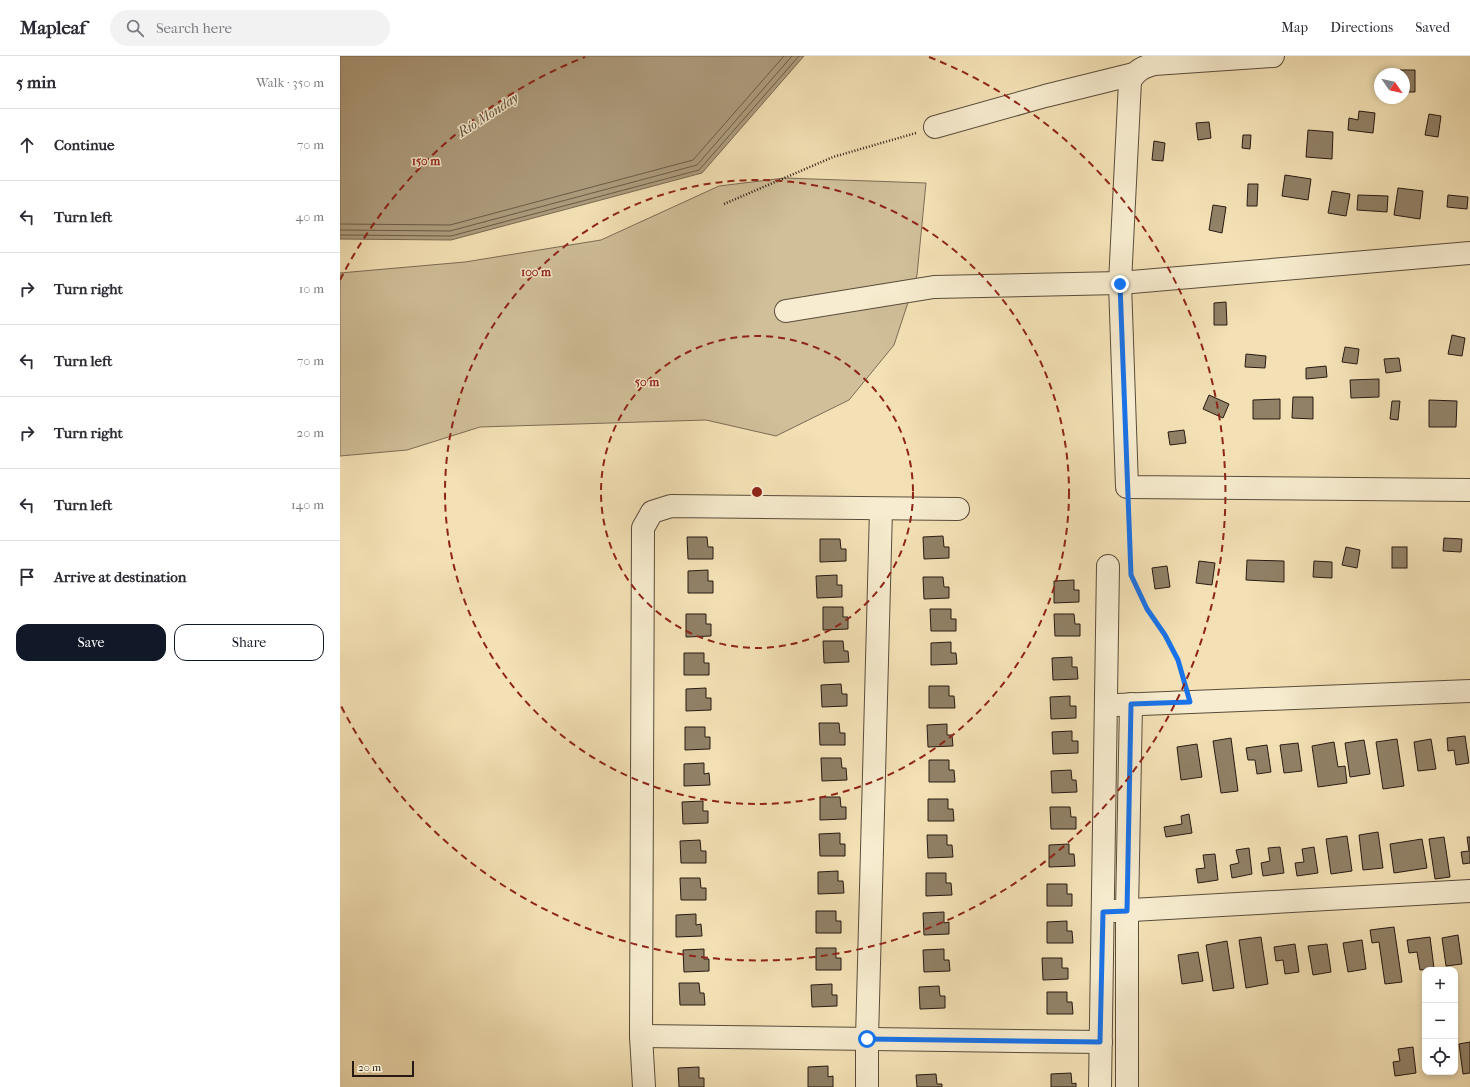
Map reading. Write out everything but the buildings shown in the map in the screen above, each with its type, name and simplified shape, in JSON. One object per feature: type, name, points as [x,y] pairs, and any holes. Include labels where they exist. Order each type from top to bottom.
[{"type":"street","points":[[1273,56],[1154,64],[1143,67],[1134,74],[1130,81],[1120,284],[1126,487],[1470,490]]},
{"type":"street","points":[[935,127],[1045,96],[1134,74]]},
{"type":"street","points":[[786,311],[934,288],[1120,284],[1470,253]]},
{"type":"street","points":[[644,1087],[641,1036],[643,528],[652,512],[671,506],[958,509]]},
{"type":"street","points":[[867,1087],[880,509]]},
{"type":"street","points":[[1100,1087],[1108,566]]},
{"type":"street","points":[[1106,705],[1470,691]]},
{"type":"street","points":[[1127,1087],[1127,911],[1131,704]]},
{"type":"street","points":[[1103,912],[1470,891]]},
{"type":"street","points":[[641,1036],[1100,1042]]},
{"type":"path","points":[[724,204],[833,157],[935,127]]},
{"type":"path","points":[[1126,487],[1131,575],[1147,609],[1165,635],[1178,660],[1190,702]]},
{"type":"shaded area","points":[[785,178],[926,183],[917,275],[894,345],[849,400],[776,436],[706,420],[480,427],[407,450],[340,456],[340,273],[465,262],[601,240],[719,186]]},
{"type":"water","name":"Río Monday","points":[[340,56],[804,56],[702,173],[451,240],[340,239]]},
{"type":"route","points":[[867,1039],[1100,1042],[1103,912],[1127,911],[1131,704],[1190,702],[1178,660],[1165,635],[1147,609],[1131,575],[1126,487],[1120,284]]}]
